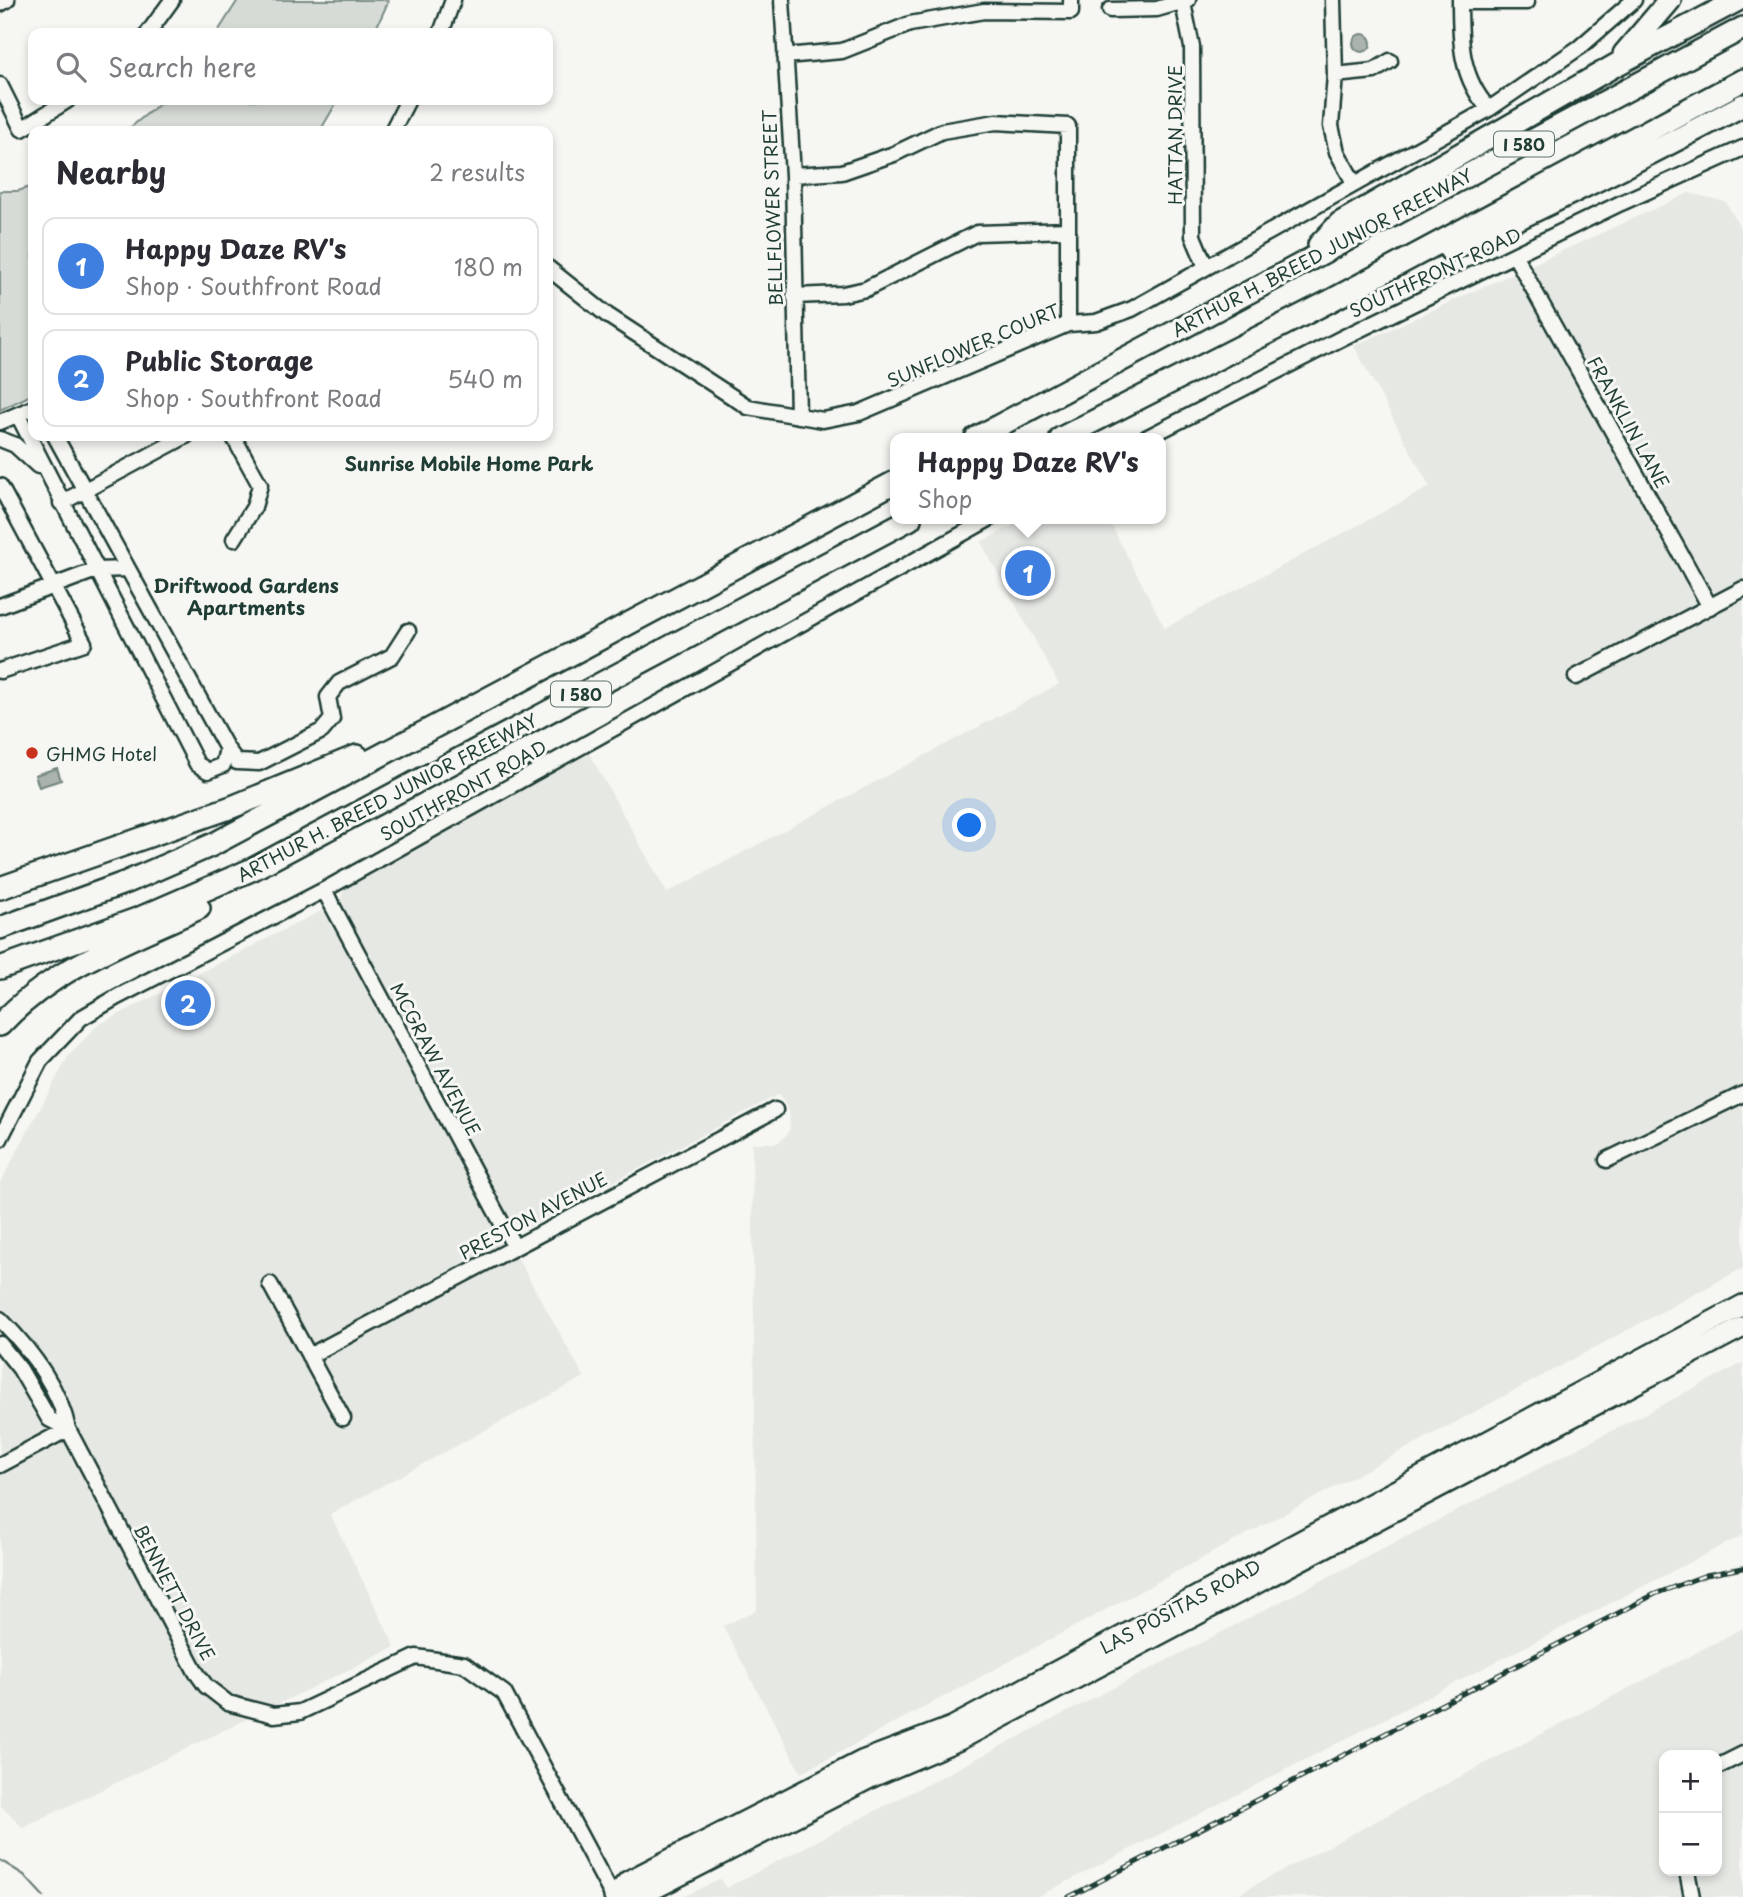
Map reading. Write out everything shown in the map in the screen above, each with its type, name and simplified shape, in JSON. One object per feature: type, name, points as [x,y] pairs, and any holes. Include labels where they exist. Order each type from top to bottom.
[{"type":"highway","points":[[1614,65],[1670,0]]},
{"type":"highway","points":[[1306,260],[1340,223],[1614,65],[1738,0]]},
{"type":"highway","name":"ARTHUR H. BREED JUNIOR FREEWAY","points":[[985,433],[1743,28]]},
{"type":"highway","name":"I 580","points":[[1071,433],[1743,80]]},
{"type":"highway","points":[[1404,260],[1457,247],[1537,212],[1714,123],[1743,105]]},
{"type":"highway","points":[[1714,123],[1743,113]]},
{"type":"highway","name":"I 580","points":[[0,928],[127,882],[212,845],[890,485]]},
{"type":"highway","name":"ARTHUR H. BREED JUNIOR FREEWAY","points":[[0,968],[140,918],[253,869],[901,524]]},
{"type":"highway","points":[[1,887],[232,807],[460,713]]},
{"type":"highway","points":[[0,1025],[36,990],[100,954],[233,892],[253,869]]},
{"type":"main road","name":"LAS POSITAS ROAD","points":[[614,1897],[628,1881],[862,1761],[952,1727],[1743,1305]]},
{"type":"main road","name":"LAS POSITAS ROAD","points":[[621,1897],[644,1894],[872,1777],[959,1740],[1743,1327]]},
{"type":"street","points":[[0,4],[7,0]]},
{"type":"street","points":[[152,28],[173,0]]},
{"type":"street","points":[[443,28],[453,0]]},
{"type":"street","name":"BELLFLOWER STREET","points":[[782,0],[793,176],[799,416]]},
{"type":"street","points":[[1333,0],[1335,75],[1331,126],[1337,152],[1354,183]]},
{"type":"street","name":"SUNFLOWER COURT","points":[[553,272],[607,315],[748,407],[823,420],[859,413],[1069,324],[1096,322],[1132,309],[1489,109],[1580,47],[1634,0]]},
{"type":"street","points":[[1110,10],[1157,9],[1185,1]]},
{"type":"street","name":"HATTAN DRIVE","points":[[1185,1],[1192,47],[1194,236],[1206,267]]},
{"type":"street","points":[[1489,109],[1474,93],[1460,47],[1460,1],[1527,2]]},
{"type":"street","points":[[785,55],[842,51],[910,24],[984,11],[1071,6]]},
{"type":"street","points":[[1335,75],[1374,71],[1390,61]]},
{"type":"street","points":[[0,85],[22,129],[60,105]]},
{"type":"street","points":[[395,126],[405,105]]},
{"type":"street","points":[[793,176],[842,172],[894,154],[942,131],[996,122],[1069,126],[1069,324]]},
{"type":"street","name":"SOUTHFRONT ROAD","points":[[1156,433],[1342,338],[1621,203],[1743,148]]},
{"type":"street","points":[[794,296],[843,295],[866,289],[977,233],[1069,230]]},
{"type":"street","name":"FRANKLIN LANE","points":[[1515,256],[1710,607]]},
{"type":"street","points":[[0,422],[28,410]]},
{"type":"street","points":[[18,415],[28,436]]},
{"type":"street","points":[[0,439],[25,452],[48,478]]},
{"type":"street","points":[[30,441],[197,764],[208,771],[223,765],[227,749]]},
{"type":"street","points":[[58,441],[227,749],[237,762],[259,763],[322,731],[332,719],[328,696],[340,683],[392,656],[408,631]]},
{"type":"street","points":[[67,441],[73,468]]},
{"type":"street","points":[[61,503],[177,441]]},
{"type":"street","points":[[234,539],[254,507],[260,485],[236,441]]},
{"type":"street","points":[[0,486],[84,643],[0,671]]},
{"type":"street","name":"SOUTHFRONT ROAD","points":[[0,1139],[40,1061],[81,1018],[324,890],[980,524]]},
{"type":"street","points":[[0,606],[54,588],[96,570],[128,569]]},
{"type":"street","points":[[1576,677],[1743,589]]},
{"type":"street","name":"MCGRAW AVENUE","points":[[324,890],[514,1246]]},
{"type":"street","points":[[1607,1160],[1743,1094]]},
{"type":"street","name":"PRESTON AVENUE","points":[[309,1356],[775,1110]]},
{"type":"street","points":[[270,1284],[343,1419]]},
{"type":"street","name":"BENNETT DRIVE","points":[[0,1319],[34,1358],[64,1409],[68,1429],[196,1672],[206,1686],[228,1703],[274,1716],[300,1712],[416,1657],[464,1664],[504,1693],[614,1897]]},
{"type":"street","name":"BENNETT DRIVE","points":[[0,1344],[20,1369],[49,1419],[68,1429]]},
{"type":"street","points":[[0,1465],[68,1429]]},
{"type":"street","points":[[1722,1764],[1743,1754]]},
{"type":"street","points":[[1688,1876],[1692,1897]]},
{"type":"shaded area","points":[[238,0],[389,0],[376,28],[220,28]]},
{"type":"shaded area","points":[[1358,34],[1366,34],[1371,43],[1369,50],[1358,52],[1353,47],[1353,39]]},
{"type":"shaded area","points":[[158,105],[335,105],[323,126],[132,126]]},
{"type":"shaded area","points":[[28,188],[28,396],[0,410],[0,191],[18,191]]},
{"type":"shaded area","points":[[1689,193],[1726,202],[1743,233],[1743,1084],[1738,1090],[1743,1112],[1743,1268],[801,1773],[723,1626],[757,1610],[752,1143],[777,1143],[785,1137],[790,1129],[789,1111],[779,1094],[528,1227],[519,1227],[509,1218],[339,903],[345,888],[589,753],[667,893],[1059,684],[981,542],[1015,524],[1111,524],[1165,628],[1430,487],[1354,346]]},
{"type":"shaded area","points":[[57,768],[61,780],[39,787],[35,775]]},
{"type":"shaded area","points":[[323,910],[584,1377],[330,1514],[395,1647],[23,1828],[0,1805],[0,1183],[69,1055],[98,1025]]},
{"type":"shaded area","points":[[1743,1363],[1743,1535],[1037,1897],[683,1897],[720,1879],[726,1888]]},
{"type":"shaded area","points":[[1743,1628],[1743,1897],[1232,1897]]},
{"type":"waterway","points":[[0,1860],[24,1875],[44,1897]]},
{"type":"railway","points":[[1069,1897],[1655,1594],[1706,1575],[1743,1568]]},
{"type":"place","name":"Happy Daze RV's","points":[[1028,573]]},
{"type":"place","name":"GHMG Hotel","points":[[32,753]]},
{"type":"place","name":"Public Storage","points":[[188,1003]]},
{"type":"district","name":"Sunrise Mobile Home Park","points":[[469,463]]},
{"type":"district","name":"Driftwood Gardens Apartments","points":[[246,596]]}]
